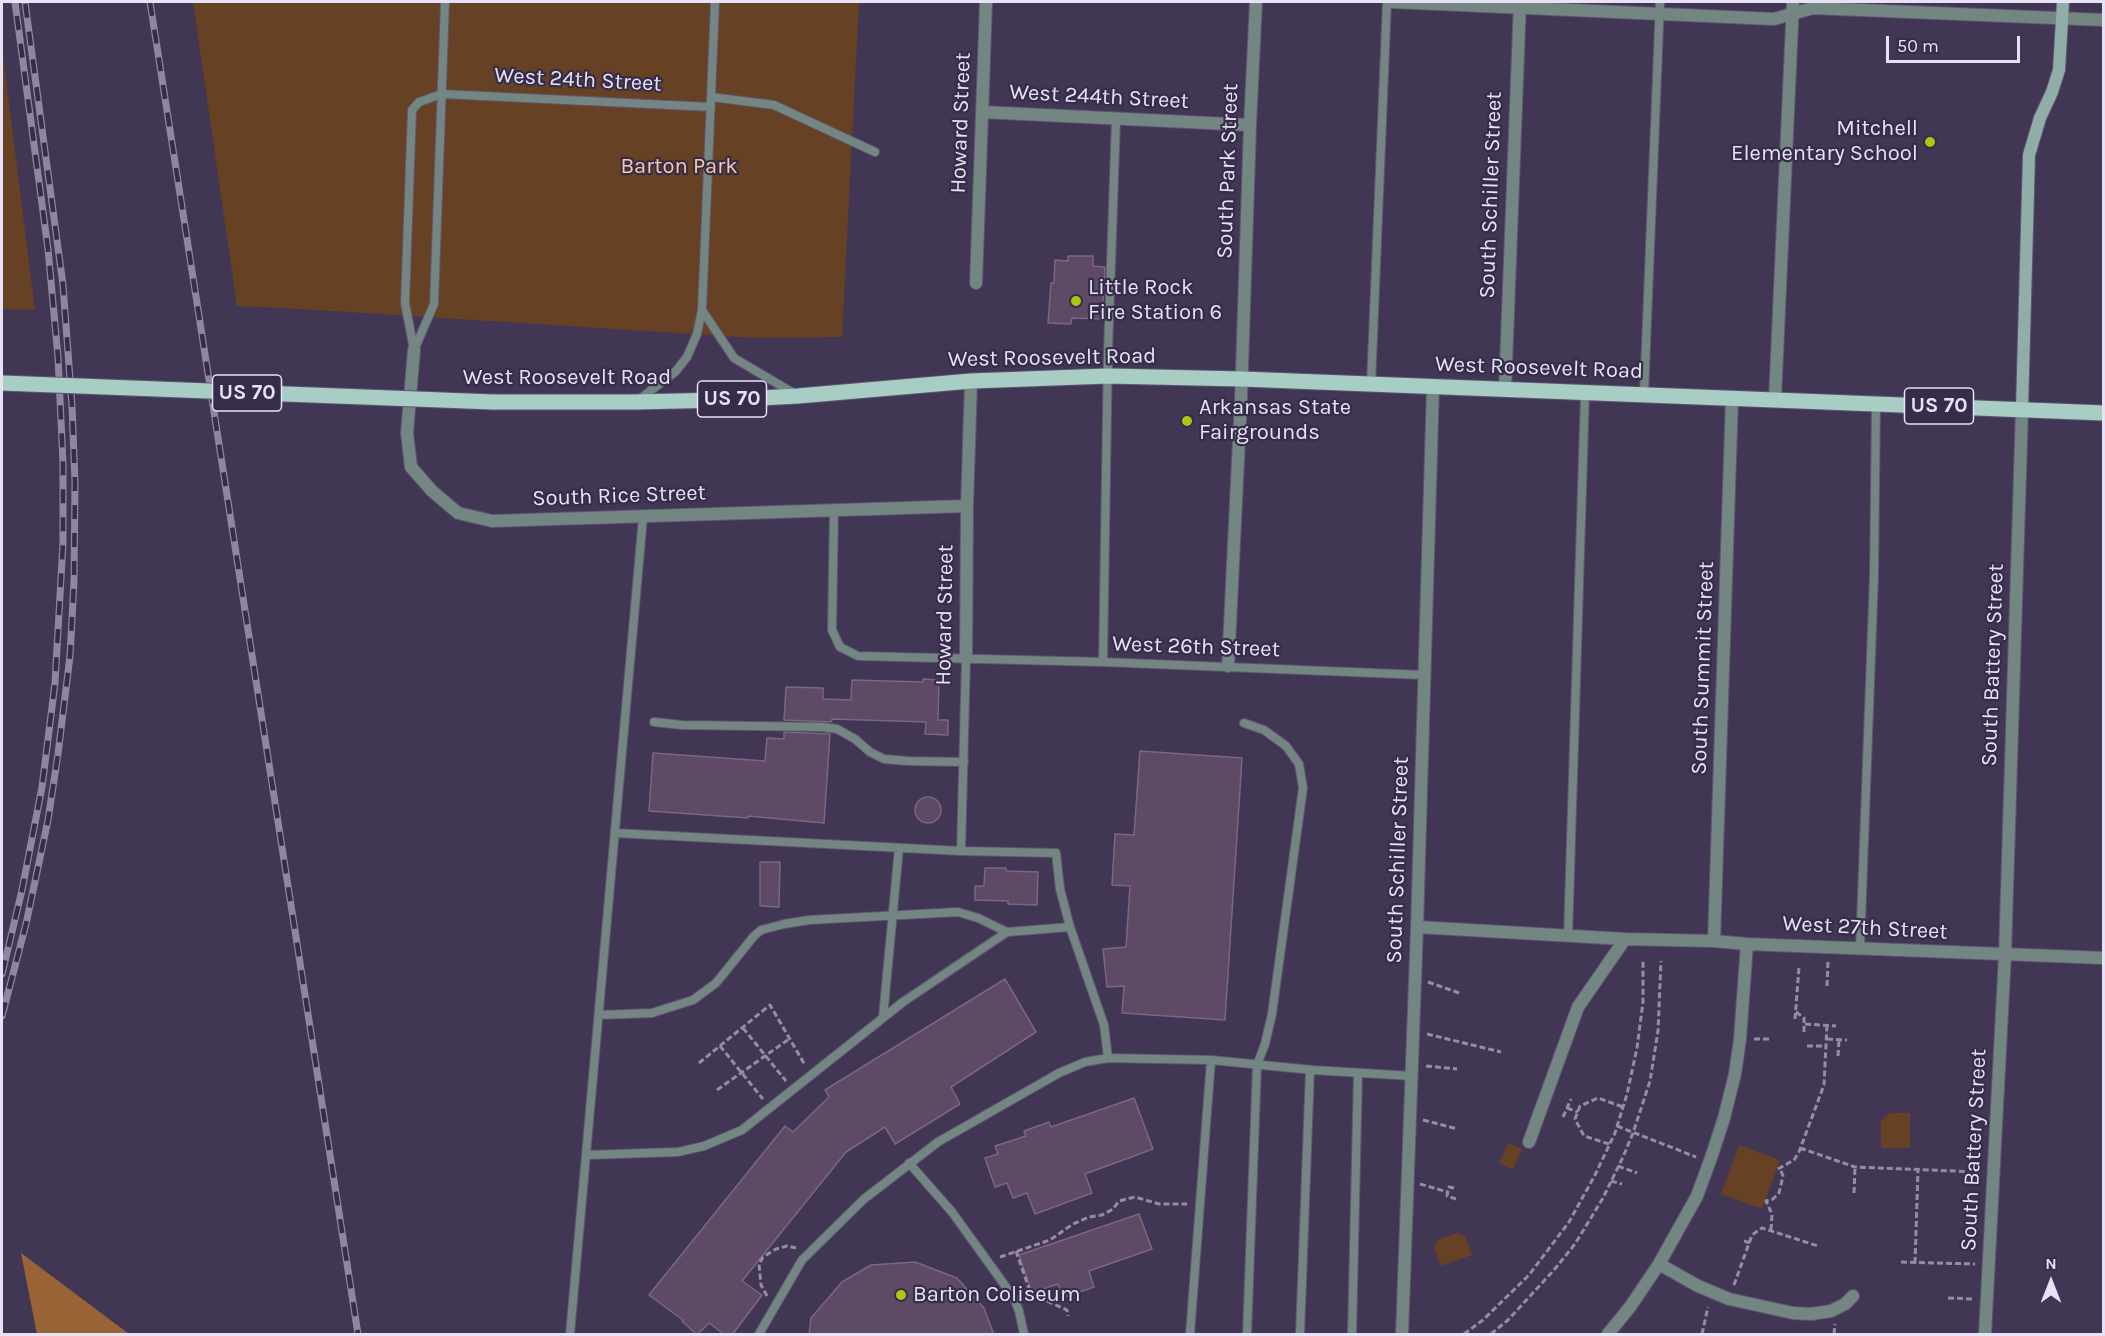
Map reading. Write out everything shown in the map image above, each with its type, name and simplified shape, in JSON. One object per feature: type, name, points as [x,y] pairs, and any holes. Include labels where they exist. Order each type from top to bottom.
[{"type":"main road","name":"West Roosevelt Road","points":[[2,383],[493,402],[636,402],[798,396],[971,381],[1108,376],[1433,386],[2103,413]]},
{"type":"street","name":"Howard Street","points":[[976,283],[986,2]]},
{"type":"street","name":"South Park Street","points":[[1228,666],[1242,379],[1256,2]]},
{"type":"street","points":[[1392,2],[1660,8],[1774,19],[1813,8],[1930,7],[2103,20]]},
{"type":"street","points":[[1775,399],[1793,2]]},
{"type":"street","name":"South Battery Street","points":[[1985,1335],[2005,955],[2029,155],[2040,118],[2059,69],[2063,2]]},
{"type":"street","name":"South Schiller Street","points":[[1505,390],[1520,4]]},
{"type":"street","name":"West 244th Street","points":[[982,112],[1250,125]]},
{"type":"street","name":"South Rice Street","points":[[414,350],[407,433],[411,467],[432,491],[458,513],[492,522],[967,506]]},
{"type":"street","name":"Howard Street","points":[[966,659],[971,381]]},
{"type":"street","name":"South Schiller Street","points":[[1402,1335],[1433,386]]},
{"type":"street","name":"South Summit Street","points":[[1714,940],[1731,398]]},
{"type":"street","name":"West 27th Street","points":[[1417,927],[1625,939],[1714,940],[1747,944],[2103,958]]},
{"type":"street","points":[[1529,1142],[1578,1007],[1625,939]]},
{"type":"street","points":[[1608,1335],[1659,1264],[1697,1196],[1724,1118],[1735,1074],[1740,1041],[1747,944]]},
{"type":"street","points":[[1659,1264],[1698,1286],[1729,1299],[1792,1313],[1811,1314],[1831,1311],[1845,1304],[1853,1296]]},
{"type":"lane","name":"South Rice Street","points":[[414,350],[434,304],[445,2]]},
{"type":"lane","points":[[636,402],[676,371],[687,357],[697,334],[702,310],[715,2]]},
{"type":"lane","points":[[1371,384],[1387,2]]},
{"type":"lane","points":[[1644,394],[1660,8]]},
{"type":"lane","name":"South Rice Street","points":[[414,350],[405,303],[412,110],[426,98],[442,94]]},
{"type":"lane","name":"West 24th Street","points":[[442,94],[711,108]]},
{"type":"lane","points":[[711,97],[774,105],[875,152]]},
{"type":"lane","points":[[1103,662],[1108,376],[1116,119]]},
{"type":"lane","points":[[702,310],[734,358],[798,396]]},
{"type":"lane","points":[[1568,936],[1585,393]]},
{"type":"lane","points":[[1860,948],[1874,576],[1876,403]]},
{"type":"lane","name":"West 26th Street","points":[[834,510],[832,630],[840,647],[858,656],[1228,666],[1424,675]]},
{"type":"lane","points":[[570,1335],[643,517]]},
{"type":"lane","name":"Howard Street","points":[[961,851],[966,659]]},
{"type":"lane","points":[[654,722],[682,725],[822,727],[837,729],[884,759],[964,762]]},
{"type":"lane","points":[[1244,723],[1264,730],[1286,746],[1299,764],[1304,788],[1272,1014],[1266,1044],[1257,1065],[1247,1335]]},
{"type":"lane","points":[[615,832],[961,851],[1056,853],[1060,889],[1070,927],[1104,1025],[1108,1058]]},
{"type":"lane","points":[[883,1017],[899,848]]},
{"type":"lane","points":[[599,1015],[652,1013],[693,1000],[716,983],[754,936],[770,927],[809,920],[958,912],[978,918],[1007,932]]},
{"type":"lane","points":[[587,1155],[678,1152],[704,1146],[742,1130],[903,1002],[1007,932],[1070,927]]},
{"type":"lane","points":[[759,1335],[802,1260],[864,1199],[909,1162],[938,1142],[1059,1074],[1085,1062],[1108,1058],[1211,1060],[1358,1073],[1412,1071]]},
{"type":"lane","points":[[1190,1335],[1211,1060]]},
{"type":"lane","points":[[1300,1335],[1310,1070]]},
{"type":"lane","points":[[1352,1335],[1358,1073]]},
{"type":"lane","points":[[909,1162],[952,1212],[1014,1298],[1024,1335]]},
{"type":"path","points":[[1827,986],[1828,947]]},
{"type":"path","points":[[1464,1335],[1483,1320],[1529,1275],[1569,1222],[1610,1144],[1623,1107],[1637,1048],[1643,1002],[1643,960]]},
{"type":"path","points":[[1491,1335],[1547,1279],[1575,1244],[1603,1198],[1633,1133],[1650,1081],[1658,1031],[1661,961]]},
{"type":"path","points":[[1796,1019],[1799,967]]},
{"type":"path","points":[[1415,976],[1462,994]]},
{"type":"path","points":[[699,1063],[770,1005],[810,1075]]},
{"type":"path","points":[[1796,1012],[1804,1018],[1804,1033]]},
{"type":"path","points":[[1805,1024],[1836,1026]]},
{"type":"path","points":[[1771,1230],[1772,1214],[1766,1201],[1773,1199],[1779,1193],[1784,1176],[1779,1168],[1794,1160],[1824,1085],[1827,1025]]},
{"type":"path","points":[[742,1028],[792,1089]]},
{"type":"path","points":[[1413,1031],[1502,1052]]},
{"type":"path","points":[[717,1089],[789,1039]]},
{"type":"path","points":[[1756,1039],[1769,1039]]},
{"type":"path","points":[[1827,1039],[1847,1040]]},
{"type":"path","points":[[1838,1056],[1839,1040]]},
{"type":"path","points":[[720,1046],[770,1108]]},
{"type":"path","points":[[1807,1046],[1826,1046]]},
{"type":"path","points":[[1412,1071],[1457,1069]]},
{"type":"path","points":[[1610,1144],[1584,1136],[1575,1119],[1580,1106],[1598,1098],[1623,1107]]},
{"type":"path","points":[[1563,1117],[1570,1099]]},
{"type":"path","points":[[1567,1108],[1578,1112]]},
{"type":"path","points":[[1410,1117],[1458,1129]]},
{"type":"path","points":[[1617,1126],[1690,1154]]},
{"type":"path","points":[[1800,1148],[1855,1167],[1994,1172]]},
{"type":"path","points":[[1618,1166],[1637,1173]]},
{"type":"path","points":[[1854,1193],[1855,1167]]},
{"type":"path","points":[[1915,1263],[1918,1170]]},
{"type":"path","points":[[1611,1181],[1622,1184]]},
{"type":"path","points":[[1429,1186],[1448,1192]]},
{"type":"path","points":[[1454,1188],[1449,1186],[1447,1196],[1456,1199]]},
{"type":"path","points":[[987,1261],[1050,1240],[1089,1216],[1102,1215],[1113,1209],[1119,1201],[1135,1197],[1159,1204],[1200,1204]]},
{"type":"path","points":[[1729,1299],[1752,1235],[1756,1231],[1762,1228],[1771,1230],[1818,1246]]},
{"type":"path","points":[[1744,1240],[1750,1243]]},
{"type":"path","points":[[774,1308],[761,1285],[759,1264],[763,1257],[776,1249],[787,1246],[811,1251]]},
{"type":"path","points":[[1016,1251],[1031,1294],[1067,1310],[1068,1316]]},
{"type":"path","points":[[1901,1262],[1989,1265]]},
{"type":"path","points":[[1948,1298],[1987,1299]]},
{"type":"path","points":[[1702,1334],[1707,1314]]},
{"type":"green space","name":"Barton Park","points":[[193,2],[859,2],[842,337],[756,338],[237,306]]},
{"type":"green space","points":[[2,48],[35,310],[2,309]]},
{"type":"green space","points":[[1890,1113],[1910,1113],[1910,1148],[1881,1148],[1881,1121]]},
{"type":"green space","points":[[1508,1143],[1522,1149],[1513,1169],[1499,1163]]},
{"type":"green space","points":[[1739,1145],[1780,1160],[1762,1209],[1721,1194]]},
{"type":"green space","points":[[1457,1233],[1465,1236],[1472,1255],[1441,1266],[1434,1248],[1437,1240]]},
{"type":"shaded area","points":[[21,1253],[129,1334],[37,1334]]},
{"type":"building","name":"Little Rock Fire Station 6","points":[[1068,256],[1093,256],[1093,266],[1105,267],[1102,319],[1072,318],[1071,324],[1048,323],[1055,260],[1068,261]]},
{"type":"building","points":[[923,679],[939,680],[938,720],[948,720],[948,735],[925,734],[926,722],[784,720],[786,687],[823,688],[823,699],[851,700],[852,680],[923,682]]},
{"type":"building","points":[[784,732],[830,734],[824,823],[649,811],[653,753],[765,761],[767,738],[784,739]]},
{"type":"building","points":[[1140,751],[1242,758],[1225,1020],[1122,1013],[1124,986],[1107,987],[1103,949],[1126,947],[1130,886],[1112,885],[1115,834],[1134,835]]},
{"type":"building","points":[[928,797],[937,801],[941,810],[937,819],[928,823],[919,819],[915,810],[919,801]]},
{"type":"building","points":[[760,862],[780,862],[779,907],[760,906]]},
{"type":"building","points":[[985,868],[1038,872],[1037,905],[975,900],[975,886],[984,886]]},
{"type":"building","points":[[1005,979],[1036,1032],[951,1087],[960,1104],[895,1144],[885,1127],[846,1152],[742,1281],[762,1295],[732,1335],[725,1335],[709,1323],[697,1335],[683,1320],[649,1295],[785,1126],[793,1132],[829,1097],[825,1090]]},
{"type":"building","points":[[1134,1098],[1153,1149],[1085,1174],[1092,1193],[1035,1214],[1027,1193],[1013,1198],[1007,1183],[995,1187],[985,1158],[998,1154],[995,1146],[1026,1136],[1024,1131],[1049,1122],[1051,1127]]},
{"type":"building","points":[[1139,1214],[1152,1249],[1089,1271],[1094,1287],[1062,1298],[1058,1284],[1032,1293],[1019,1255]]},
{"type":"building","name":"Barton Coliseum","points":[[915,1262],[957,1278],[984,1308],[994,1335],[809,1335],[811,1318],[842,1282],[871,1265]]},
{"type":"railway","points":[[2,974],[22,890],[42,787],[55,683],[63,543],[63,463],[58,357],[48,249],[15,2]]},
{"type":"railway","points":[[2,1016],[26,924],[48,820],[70,656],[74,581],[75,482],[63,285],[25,2]]},
{"type":"railway","points":[[150,2],[358,1334]]},
{"type":"place","name":"Mitchell Elementary School","points":[[1930,142]]},
{"type":"place","name":"Little Rock Fire Station 6","points":[[1076,301]]},
{"type":"place","name":"Arkansas State Fairgrounds","points":[[1187,421]]},
{"type":"place","name":"Barton Coliseum","points":[[901,1295]]}]
